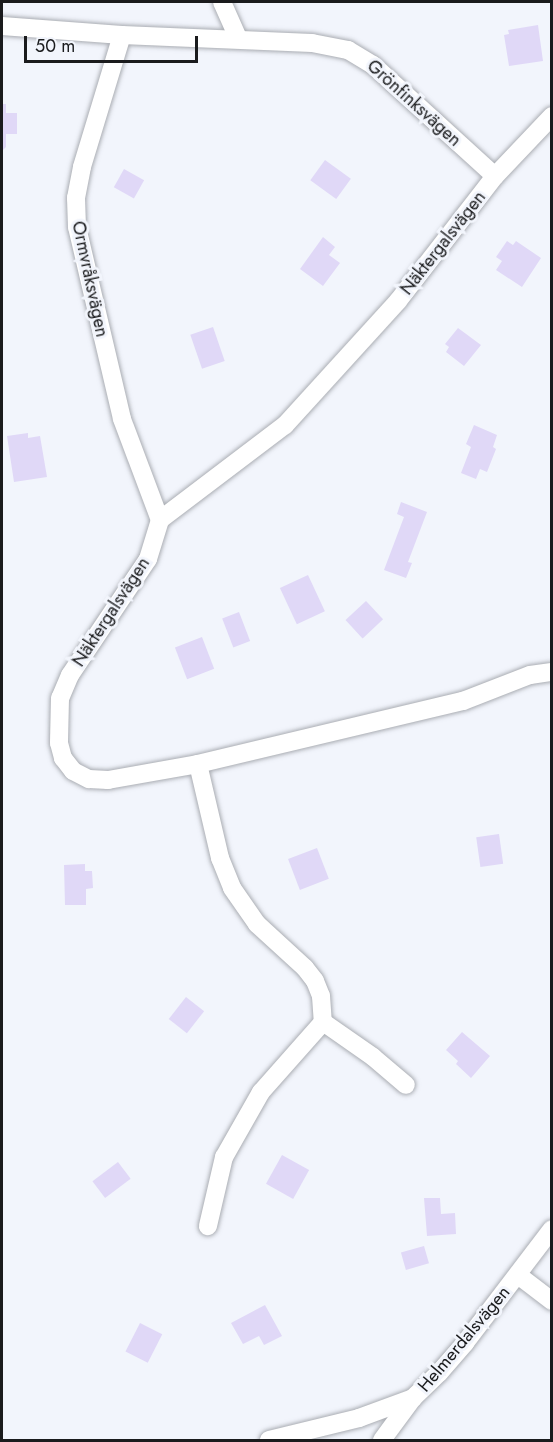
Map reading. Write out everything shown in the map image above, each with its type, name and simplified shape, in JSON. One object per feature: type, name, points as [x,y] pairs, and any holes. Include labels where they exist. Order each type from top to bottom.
[{"type":"street","points":[[222,2],[238,38]]},
{"type":"street","name":"Grönfinksvägen","points":[[2,26],[122,35],[238,38],[312,43],[348,50],[361,56],[495,176]]},
{"type":"street","name":"Ormvråksvägen","points":[[122,35],[82,167],[76,198],[77,227],[122,419],[160,520]]},
{"type":"street","name":"Näktergalsvägen","points":[[552,116],[495,176],[398,301],[285,425],[160,520],[148,559],[70,675],[60,698],[59,743],[63,758],[73,771],[89,779],[108,780],[198,764],[463,701],[530,675],[552,672]]},
{"type":"street","points":[[198,764],[220,858],[232,888],[257,924],[305,968],[315,981],[321,996],[323,1022],[280,1067],[261,1092],[224,1157],[208,1226]]},
{"type":"street","points":[[323,1022],[373,1057],[406,1085]]},
{"type":"street","name":"Helmerdalsvägen","points":[[269,1440],[359,1418],[413,1398],[445,1366],[552,1229]]},
{"type":"street","name":"Helmerdalsvägen","points":[[518,1275],[552,1301]]},
{"type":"street","points":[[382,1440],[413,1398]]},
{"type":"building","points":[[538,25],[543,61],[509,66],[504,35],[509,34],[508,30]]},
{"type":"building","points":[[2,104],[6,104],[6,113],[17,113],[17,134],[6,134],[6,147],[2,151]]},
{"type":"building","points":[[325,160],[351,179],[336,199],[310,180]]},
{"type":"building","points":[[124,169],[144,180],[134,199],[114,187]]},
{"type":"building","points":[[323,237],[335,247],[329,255],[340,263],[323,286],[300,269]]},
{"type":"building","points":[[507,241],[513,245],[516,241],[541,258],[522,287],[496,270],[502,261],[496,257]]},
{"type":"building","points":[[213,327],[225,361],[202,369],[190,335]]},
{"type":"building","points":[[458,328],[481,345],[464,366],[446,352],[449,347],[445,344]]},
{"type":"building","points":[[474,425],[497,435],[493,447],[496,449],[487,472],[480,469],[476,479],[461,473],[471,447],[466,444]]},
{"type":"building","points":[[28,433],[28,438],[40,436],[47,477],[14,482],[7,436]]},
{"type":"building","points":[[401,502],[427,512],[408,562],[412,563],[406,578],[384,570],[404,517],[397,514]]},
{"type":"building","points":[[308,575],[325,611],[297,624],[280,588]]},
{"type":"building","points":[[366,601],[383,619],[363,638],[346,620]]},
{"type":"building","points":[[239,612],[250,641],[233,647],[222,618]]},
{"type":"building","points":[[202,637],[214,669],[187,679],[175,647]]},
{"type":"building","points":[[499,834],[503,864],[480,867],[476,837]]},
{"type":"building","points":[[317,848],[329,879],[300,890],[288,859]]},
{"type":"building","points":[[85,864],[85,871],[92,871],[93,888],[86,889],[86,905],[65,905],[64,865]]},
{"type":"building","points":[[186,997],[204,1011],[187,1033],[169,1019]]},
{"type":"building","points":[[462,1032],[490,1056],[471,1078],[456,1064],[458,1061],[446,1050]]},
{"type":"building","points":[[282,1155],[309,1170],[293,1199],[266,1184]]},
{"type":"building","points":[[118,1162],[131,1179],[105,1198],[92,1181]]},
{"type":"building","points":[[424,1198],[440,1198],[441,1214],[455,1213],[456,1234],[427,1236]]},
{"type":"building","points":[[424,1246],[429,1263],[406,1270],[401,1253]]},
{"type":"building","points":[[265,1305],[282,1336],[264,1345],[259,1336],[243,1344],[231,1323]]},
{"type":"building","points":[[140,1323],[162,1334],[148,1363],[125,1352]]}]
